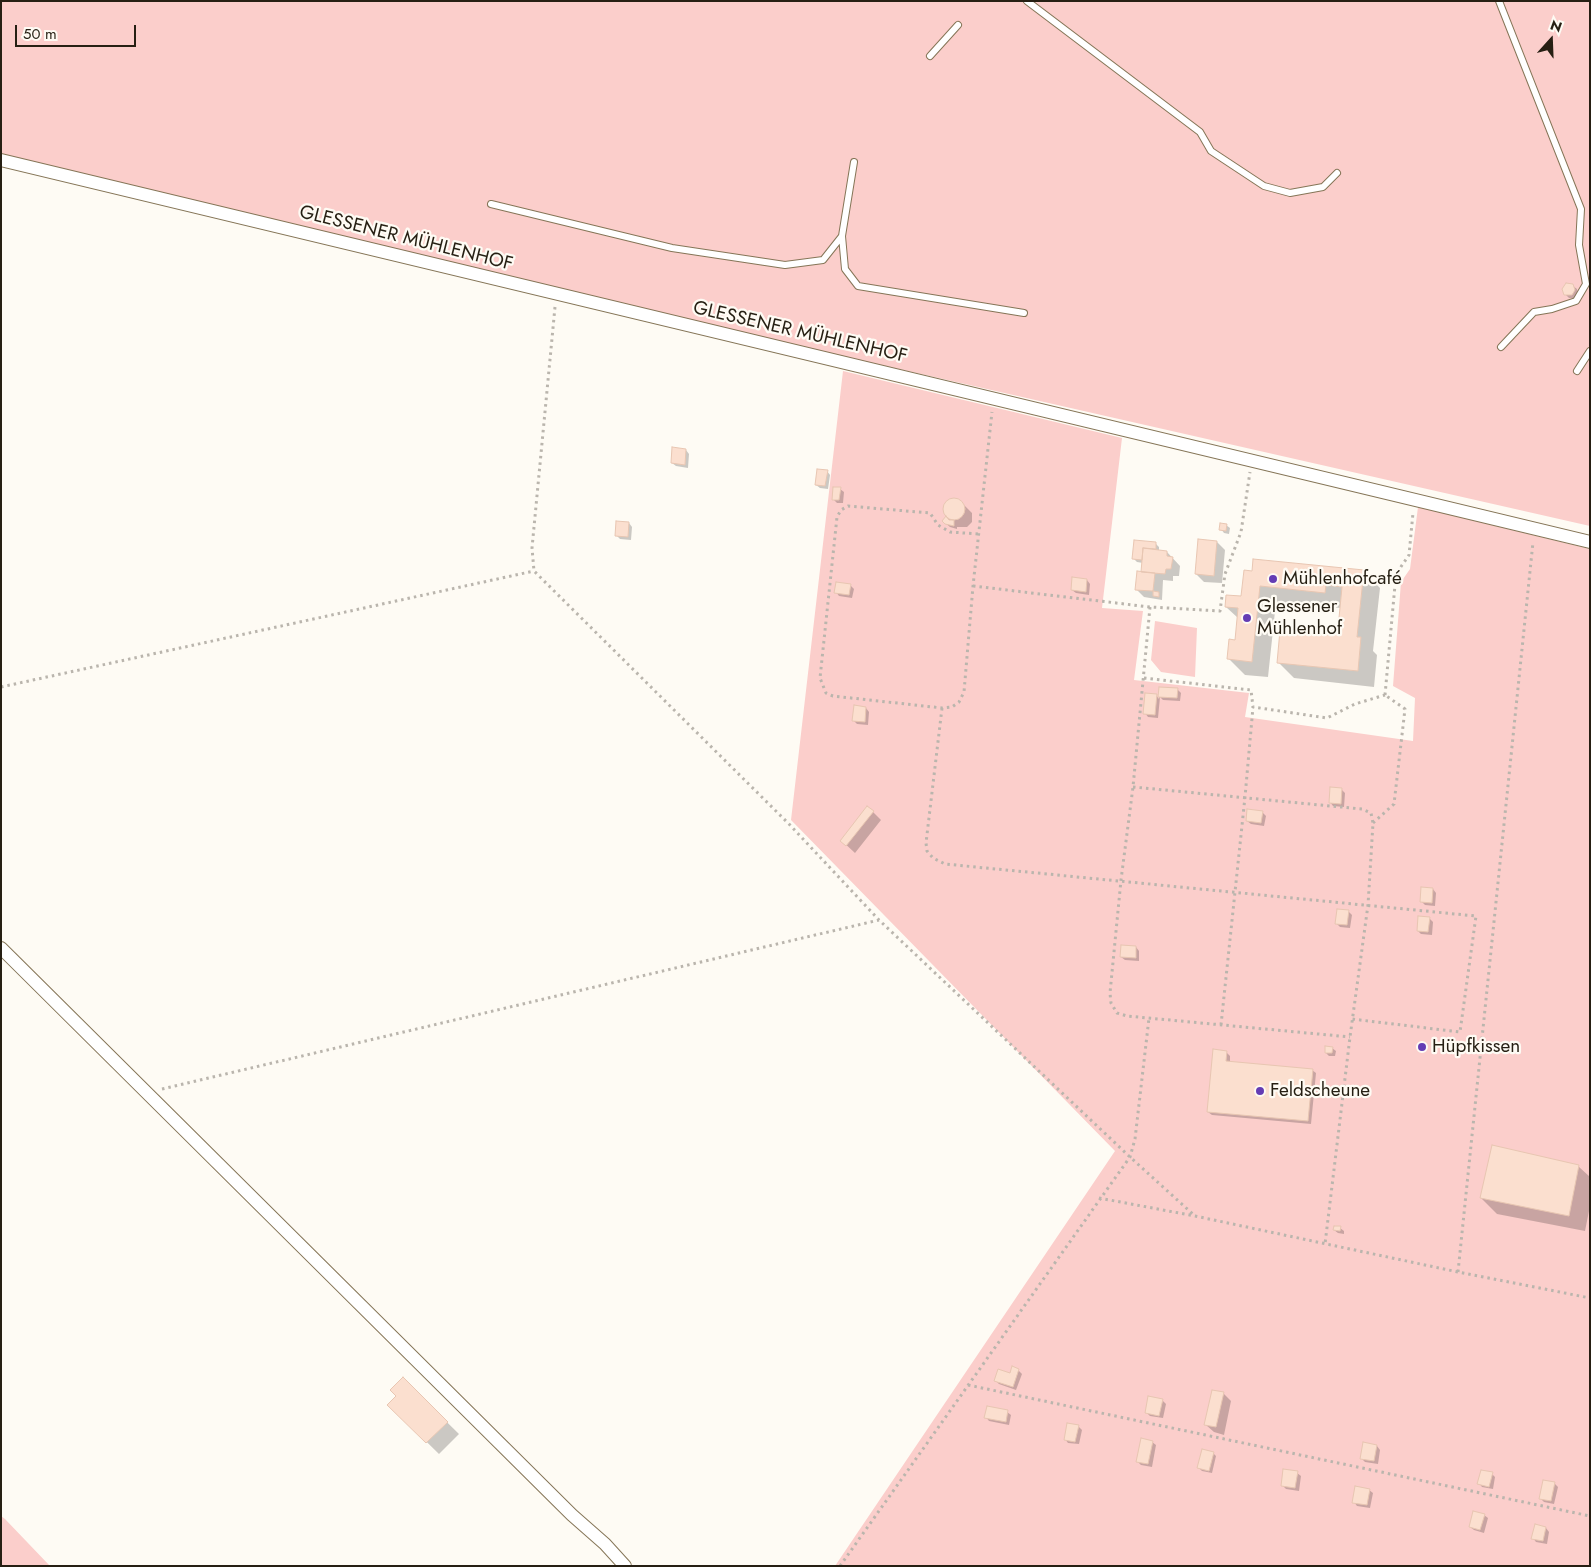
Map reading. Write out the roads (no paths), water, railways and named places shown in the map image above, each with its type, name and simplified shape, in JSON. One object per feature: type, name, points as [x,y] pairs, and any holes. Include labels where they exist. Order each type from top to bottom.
[{"type":"street","name":"GLESSENER MÜHLENHOF","points":[[1,160],[1590,542]]},
{"type":"street","points":[[1,948],[572,1515],[605,1544],[622,1563]]},
{"type":"lane","points":[[1027,1],[1200,132],[1211,152],[1264,186],[1290,193],[1323,187],[1337,173]]},
{"type":"lane","points":[[1499,1],[1581,209],[1579,245],[1586,284],[1576,301],[1552,309],[1534,312],[1501,347]]},
{"type":"lane","points":[[930,56],[958,25]]},
{"type":"lane","points":[[854,162],[842,236],[845,270],[858,286],[1024,313]]},
{"type":"lane","points":[[491,204],[672,248],[785,265],[823,260],[842,236]]},
{"type":"lane","points":[[1577,371],[1590,351]]},
{"type":"place","name":"Mühlenhofcafé","points":[[1273,579]]},
{"type":"place","name":"Glessener Mühlenhof","points":[[1247,618]]},
{"type":"place","name":"Hüpfkissen","points":[[1422,1047]]},
{"type":"place","name":"Feldscheune","points":[[1260,1091]]}]
